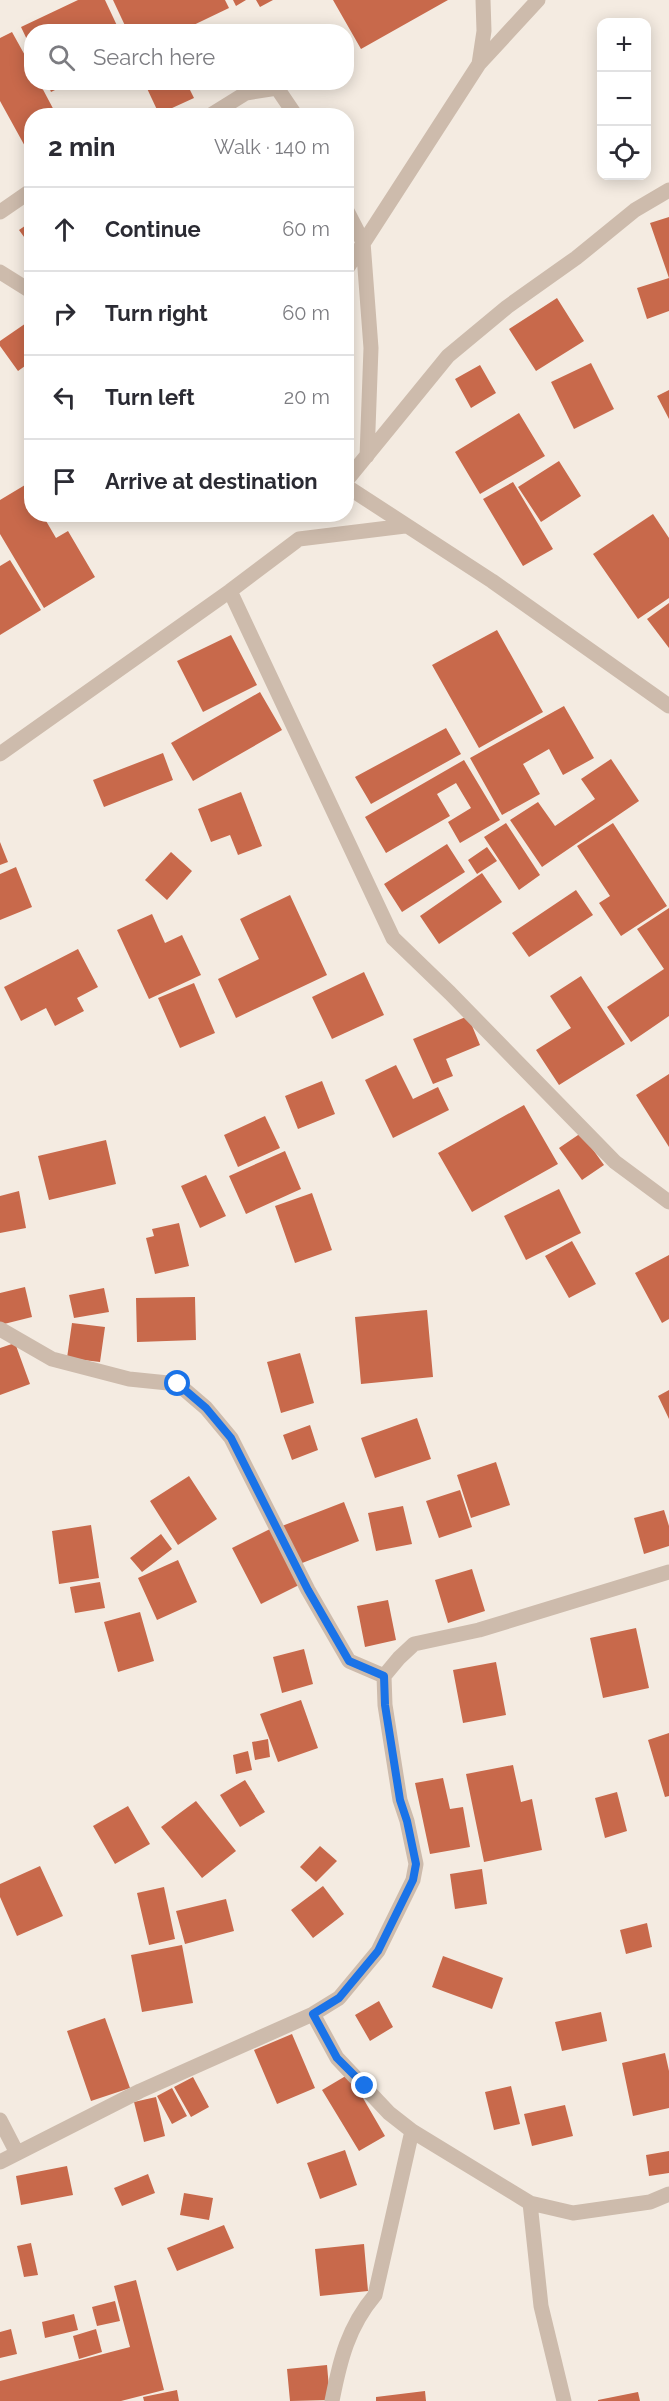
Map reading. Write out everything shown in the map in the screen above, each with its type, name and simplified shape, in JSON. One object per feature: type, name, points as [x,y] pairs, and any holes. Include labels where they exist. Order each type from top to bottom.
[{"type":"street","points":[[479,64],[484,31],[483,0]]},
{"type":"street","points":[[354,257],[479,64],[538,0]]},
{"type":"street","points":[[222,108],[246,93],[265,90]]},
{"type":"street","points":[[278,90],[291,108]]},
{"type":"street","points":[[354,473],[448,356],[507,306],[576,258],[635,210],[669,190]]},
{"type":"street","points":[[0,212],[24,196]]},
{"type":"street","points":[[354,225],[363,242],[371,348],[367,456]]},
{"type":"street","points":[[0,272],[24,287]]},
{"type":"street","points":[[354,490],[405,526],[492,581],[669,706]]},
{"type":"street","points":[[0,754],[230,591],[299,539],[405,526]]},
{"type":"street","points":[[230,591],[393,938],[615,1162],[669,1202]]},
{"type":"street","points":[[0,1329],[52,1359],[129,1379],[178,1384],[206,1408],[231,1438],[303,1580],[349,1661],[384,1676]]},
{"type":"street","points":[[0,2162],[140,2091],[313,2014],[339,1998],[378,1951],[413,1880],[416,1864],[398,1790],[385,1705],[384,1676],[414,1644],[479,1630],[669,1572]]},
{"type":"street","points":[[313,2014],[337,2058],[389,2113],[411,2131],[530,2203],[573,2213],[650,2202],[669,2194]]},
{"type":"street","points":[[0,2120],[16,2153]]},
{"type":"street","points":[[332,2401],[344,2349],[360,2313],[375,2295],[411,2131]]},
{"type":"street","points":[[530,2203],[541,2306],[564,2401]]},
{"type":"building","points":[[78,0],[105,0],[116,24],[27,24]]},
{"type":"building","points":[[113,0],[225,0],[229,8],[196,24],[124,24]]},
{"type":"building","points":[[233,0],[246,0],[236,6]]},
{"type":"building","points":[[256,0],[273,0],[260,7]]},
{"type":"building","points":[[333,0],[448,0],[361,49],[354,37],[354,24],[347,24]]},
{"type":"building","points":[[12,32],[24,54],[24,90],[43,90],[53,108],[24,108],[24,144],[0,101],[0,38]]},
{"type":"building","points":[[148,90],[190,90],[194,98],[172,108],[156,108]]},
{"type":"building","points":[[669,217],[669,278],[650,223]]},
{"type":"building","points":[[24,227],[24,237],[19,230]]},
{"type":"building","points":[[669,278],[669,311],[647,319],[637,288]]},
{"type":"building","points":[[557,298],[584,341],[536,371],[509,329]]},
{"type":"building","points":[[24,324],[24,367],[18,371],[0,346],[0,341]]},
{"type":"building","points":[[591,363],[614,409],[574,429],[551,382]]},
{"type":"building","points":[[480,365],[496,393],[471,408],[455,379]]},
{"type":"building","points":[[669,390],[669,419],[657,396]]},
{"type":"building","points":[[519,413],[545,456],[480,494],[455,452]]},
{"type":"building","points":[[559,461],[581,496],[541,522],[518,487]]},
{"type":"building","points":[[513,482],[553,549],[523,566],[483,499]]},
{"type":"building","points":[[24,486],[24,522],[47,522],[56,538],[68,531],[95,577],[44,608],[0,534],[0,500]]},
{"type":"building","points":[[653,514],[669,538],[669,598],[638,619],[593,554]]},
{"type":"building","points":[[10,560],[41,610],[0,635],[0,566]]},
{"type":"building","points":[[669,603],[669,648],[647,619]]},
{"type":"building","points":[[497,630],[543,712],[479,748],[432,665]]},
{"type":"building","points":[[231,635],[257,685],[203,712],[177,661]]},
{"type":"building","points":[[260,692],[282,730],[193,781],[171,743]]},
{"type":"building","points":[[564,706],[594,758],[563,775],[549,749],[523,764],[540,794],[502,815],[470,758]]},
{"type":"building","points":[[446,728],[461,754],[371,804],[355,777]]},
{"type":"building","points":[[163,753],[173,780],[104,807],[93,780]]},
{"type":"building","points":[[611,759],[639,801],[542,867],[510,820],[538,802],[555,826],[595,799],[581,779]]},
{"type":"building","points":[[464,760],[500,820],[460,843],[448,822],[471,808],[456,783],[437,794],[450,816],[386,853],[365,817]]},
{"type":"building","points":[[241,792],[262,846],[238,855],[230,835],[211,842],[198,809]]},
{"type":"building","points":[[506,823],[540,875],[519,890],[484,837]]},
{"type":"building","points":[[613,823],[667,906],[621,936],[599,903],[610,896],[577,846]]},
{"type":"building","points":[[0,842],[8,862],[0,865]]},
{"type":"building","points":[[447,844],[465,872],[402,912],[384,884]]},
{"type":"building","points":[[487,847],[497,861],[477,874],[468,860]]},
{"type":"building","points":[[171,852],[192,871],[167,900],[145,880]]},
{"type":"building","points":[[16,867],[32,907],[0,920],[0,874]]},
{"type":"building","points":[[482,873],[502,902],[439,944],[420,916]]},
{"type":"building","points":[[576,890],[593,915],[529,957],[512,933]]},
{"type":"building","points":[[290,895],[327,975],[236,1018],[218,979],[259,959],[240,919]]},
{"type":"building","points":[[669,908],[669,1016],[631,1042],[607,1007],[664,969],[637,929]]},
{"type":"building","points":[[152,914],[165,943],[182,935],[201,975],[149,999],[117,930]]},
{"type":"building","points":[[78,949],[98,987],[77,998],[84,1011],[55,1026],[46,1008],[21,1021],[4,987]]},
{"type":"building","points":[[364,972],[384,1015],[332,1039],[312,997]]},
{"type":"building","points":[[581,976],[625,1044],[559,1085],[536,1050],[571,1028],[550,996]]},
{"type":"building","points":[[194,983],[215,1033],[180,1048],[158,998]]},
{"type":"building","points":[[468,1016],[480,1045],[446,1059],[453,1076],[433,1084],[413,1039]]},
{"type":"building","points":[[396,1065],[413,1099],[438,1087],[449,1110],[393,1138],[365,1080]]},
{"type":"building","points":[[669,1074],[669,1147],[636,1095]]},
{"type":"building","points":[[322,1081],[335,1114],[298,1129],[285,1096]]},
{"type":"building","points":[[524,1105],[558,1164],[472,1212],[438,1153]]},
{"type":"building","points":[[265,1116],[280,1148],[238,1167],[224,1135]]},
{"type":"building","points":[[581,1133],[604,1165],[582,1180],[559,1148]]},
{"type":"building","points":[[106,1140],[116,1184],[49,1200],[38,1156]]},
{"type":"building","points":[[285,1151],[301,1189],[246,1214],[229,1176]]},
{"type":"building","points":[[206,1175],[226,1216],[200,1228],[181,1186]]},
{"type":"building","points":[[559,1189],[581,1233],[526,1260],[504,1216]]},
{"type":"building","points":[[19,1191],[26,1228],[0,1233],[0,1196]]},
{"type":"building","points":[[312,1193],[332,1250],[295,1263],[275,1206]]},
{"type":"building","points":[[179,1223],[189,1266],[155,1274],[146,1238],[154,1236],[152,1229]]},
{"type":"building","points":[[572,1241],[596,1284],[569,1298],[545,1256]]},
{"type":"building","points":[[669,1255],[669,1319],[662,1323],[635,1273]]},
{"type":"building","points":[[25,1287],[32,1317],[0,1325],[0,1293]]},
{"type":"building","points":[[104,1288],[109,1312],[74,1318],[69,1295]]},
{"type":"building","points":[[195,1297],[196,1340],[137,1342],[136,1298]]},
{"type":"building","points":[[427,1310],[433,1377],[361,1384],[355,1317]]},
{"type":"building","points":[[72,1323],[105,1327],[100,1362],[67,1358]]},
{"type":"building","points":[[15,1343],[30,1384],[0,1395],[0,1348]]},
{"type":"building","points":[[300,1353],[314,1403],[281,1413],[267,1362]]},
{"type":"building","points":[[669,1390],[669,1419],[658,1396]]},
{"type":"building","points":[[417,1418],[431,1459],[375,1478],[361,1438]]},
{"type":"building","points":[[310,1425],[318,1450],[292,1460],[283,1435]]},
{"type":"building","points":[[496,1462],[510,1505],[471,1518],[457,1475]]},
{"type":"building","points":[[189,1476],[217,1519],[178,1545],[150,1501]]},
{"type":"building","points":[[460,1490],[472,1527],[439,1538],[426,1501]]},
{"type":"building","points":[[344,1502],[359,1541],[297,1565],[282,1526]]},
{"type":"building","points":[[403,1506],[412,1544],[376,1551],[368,1513]]},
{"type":"building","points":[[664,1510],[669,1526],[669,1546],[644,1554],[634,1518]]},
{"type":"building","points":[[91,1525],[99,1578],[59,1584],[52,1531]]},
{"type":"building","points":[[270,1529],[299,1585],[261,1604],[232,1548]]},
{"type":"building","points":[[161,1534],[172,1549],[142,1572],[130,1558]]},
{"type":"building","points":[[178,1560],[197,1602],[157,1620],[138,1578]]},
{"type":"building","points":[[472,1569],[485,1611],[448,1623],[435,1580]]},
{"type":"building","points":[[100,1582],[105,1608],[75,1613],[70,1587]]},
{"type":"building","points":[[388,1600],[396,1640],[365,1647],[357,1606]]},
{"type":"building","points":[[140,1612],[154,1661],[118,1672],[104,1622]]},
{"type":"building","points":[[636,1628],[649,1688],[603,1698],[590,1638]]},
{"type":"building","points":[[304,1649],[313,1684],[282,1693],[273,1657]]},
{"type":"building","points":[[496,1662],[506,1715],[463,1723],[453,1670]]},
{"type":"building","points":[[301,1700],[318,1748],[278,1762],[260,1714]]},
{"type":"building","points":[[669,1733],[669,1796],[665,1797],[648,1740]]},
{"type":"building","points":[[268,1739],[270,1757],[255,1760],[252,1742]]},
{"type":"building","points":[[248,1751],[252,1770],[236,1774],[233,1755]]},
{"type":"building","points":[[513,1765],[521,1802],[532,1799],[542,1850],[484,1862],[466,1774]]},
{"type":"building","points":[[443,1778],[450,1809],[463,1807],[470,1847],[430,1854],[415,1783]]},
{"type":"building","points":[[245,1780],[265,1812],[240,1827],[220,1795]]},
{"type":"building","points":[[617,1792],[627,1831],[605,1838],[595,1798]]},
{"type":"building","points":[[196,1801],[236,1851],[202,1878],[161,1827]]},
{"type":"building","points":[[128,1806],[150,1844],[115,1864],[93,1826]]},
{"type":"building","points":[[320,1846],[337,1861],[316,1882],[300,1867]]},
{"type":"building","points":[[40,1866],[63,1916],[17,1936],[0,1897],[0,1884]]},
{"type":"building","points":[[482,1869],[487,1904],[455,1909],[450,1874]]},
{"type":"building","points":[[323,1886],[344,1914],[313,1938],[291,1910]]},
{"type":"building","points":[[164,1887],[175,1939],[149,1945],[137,1893]]},
{"type":"building","points":[[226,1899],[234,1931],[185,1944],[176,1911]]},
{"type":"building","points":[[647,1923],[652,1947],[626,1954],[620,1930]]},
{"type":"building","points":[[182,1945],[193,2003],[142,2012],[131,1955]]},
{"type":"building","points":[[443,1956],[503,1978],[492,2009],[432,1987]]},
{"type":"building","points":[[379,2001],[393,2027],[370,2041],[355,2015]]},
{"type":"building","points":[[601,2012],[607,2041],[562,2051],[555,2022]]},
{"type":"building","points":[[105,2018],[130,2088],[91,2101],[67,2031]]},
{"type":"building","points":[[292,2034],[315,2088],[277,2104],[254,2050]]},
{"type":"building","points":[[665,2053],[669,2071],[669,2108],[633,2116],[622,2063]]},
{"type":"building","points":[[349,2074],[385,2136],[359,2151],[322,2090]]},
{"type":"building","points":[[193,2077],[209,2107],[191,2117],[174,2087]]},
{"type":"building","points":[[511,2086],[520,2124],[494,2130],[485,2092]]},
{"type":"building","points":[[172,2088],[187,2116],[172,2124],[157,2096]]},
{"type":"building","points":[[156,2097],[165,2136],[144,2142],[134,2102]]},
{"type":"building","points":[[565,2105],[573,2136],[532,2146],[524,2114]]},
{"type":"building","points":[[345,2150],[357,2185],[320,2199],[307,2163]]},
{"type":"building","points":[[669,2151],[669,2173],[649,2176],[646,2155]]},
{"type":"building","points":[[67,2166],[73,2195],[21,2205],[16,2176]]},
{"type":"building","points":[[148,2174],[155,2193],[122,2206],[114,2188]]},
{"type":"building","points":[[184,2193],[213,2198],[209,2220],[180,2215]]},
{"type":"building","points":[[224,2225],[234,2248],[177,2271],[167,2248]]},
{"type":"building","points":[[31,2243],[38,2275],[24,2277],[17,2246]]},
{"type":"building","points":[[364,2244],[368,2291],[320,2296],[315,2249]]},
{"type":"building","points":[[136,2280],[164,2390],[121,2401],[0,2401],[0,2381],[130,2347],[114,2286]]},
{"type":"building","points":[[115,2301],[120,2321],[97,2326],[92,2307]]},
{"type":"building","points":[[74,2314],[78,2330],[45,2338],[42,2322]]},
{"type":"building","points":[[11,2329],[17,2354],[0,2358],[0,2332]]},
{"type":"building","points":[[96,2329],[102,2352],[79,2359],[73,2336]]},
{"type":"building","points":[[327,2365],[330,2400],[290,2401],[287,2369]]},
{"type":"building","points":[[177,2390],[179,2401],[144,2401],[143,2397]]},
{"type":"building","points":[[425,2391],[426,2401],[376,2401],[376,2397]]},
{"type":"building","points":[[638,2392],[640,2401],[598,2401],[598,2400]]},
{"type":"route","points":[[178,1384],[206,1408],[231,1438],[308,1590],[349,1661],[384,1676],[385,1705],[400,1800],[416,1864],[413,1880],[378,1951],[339,1998],[313,2014],[337,2058],[365,2086]]}]
